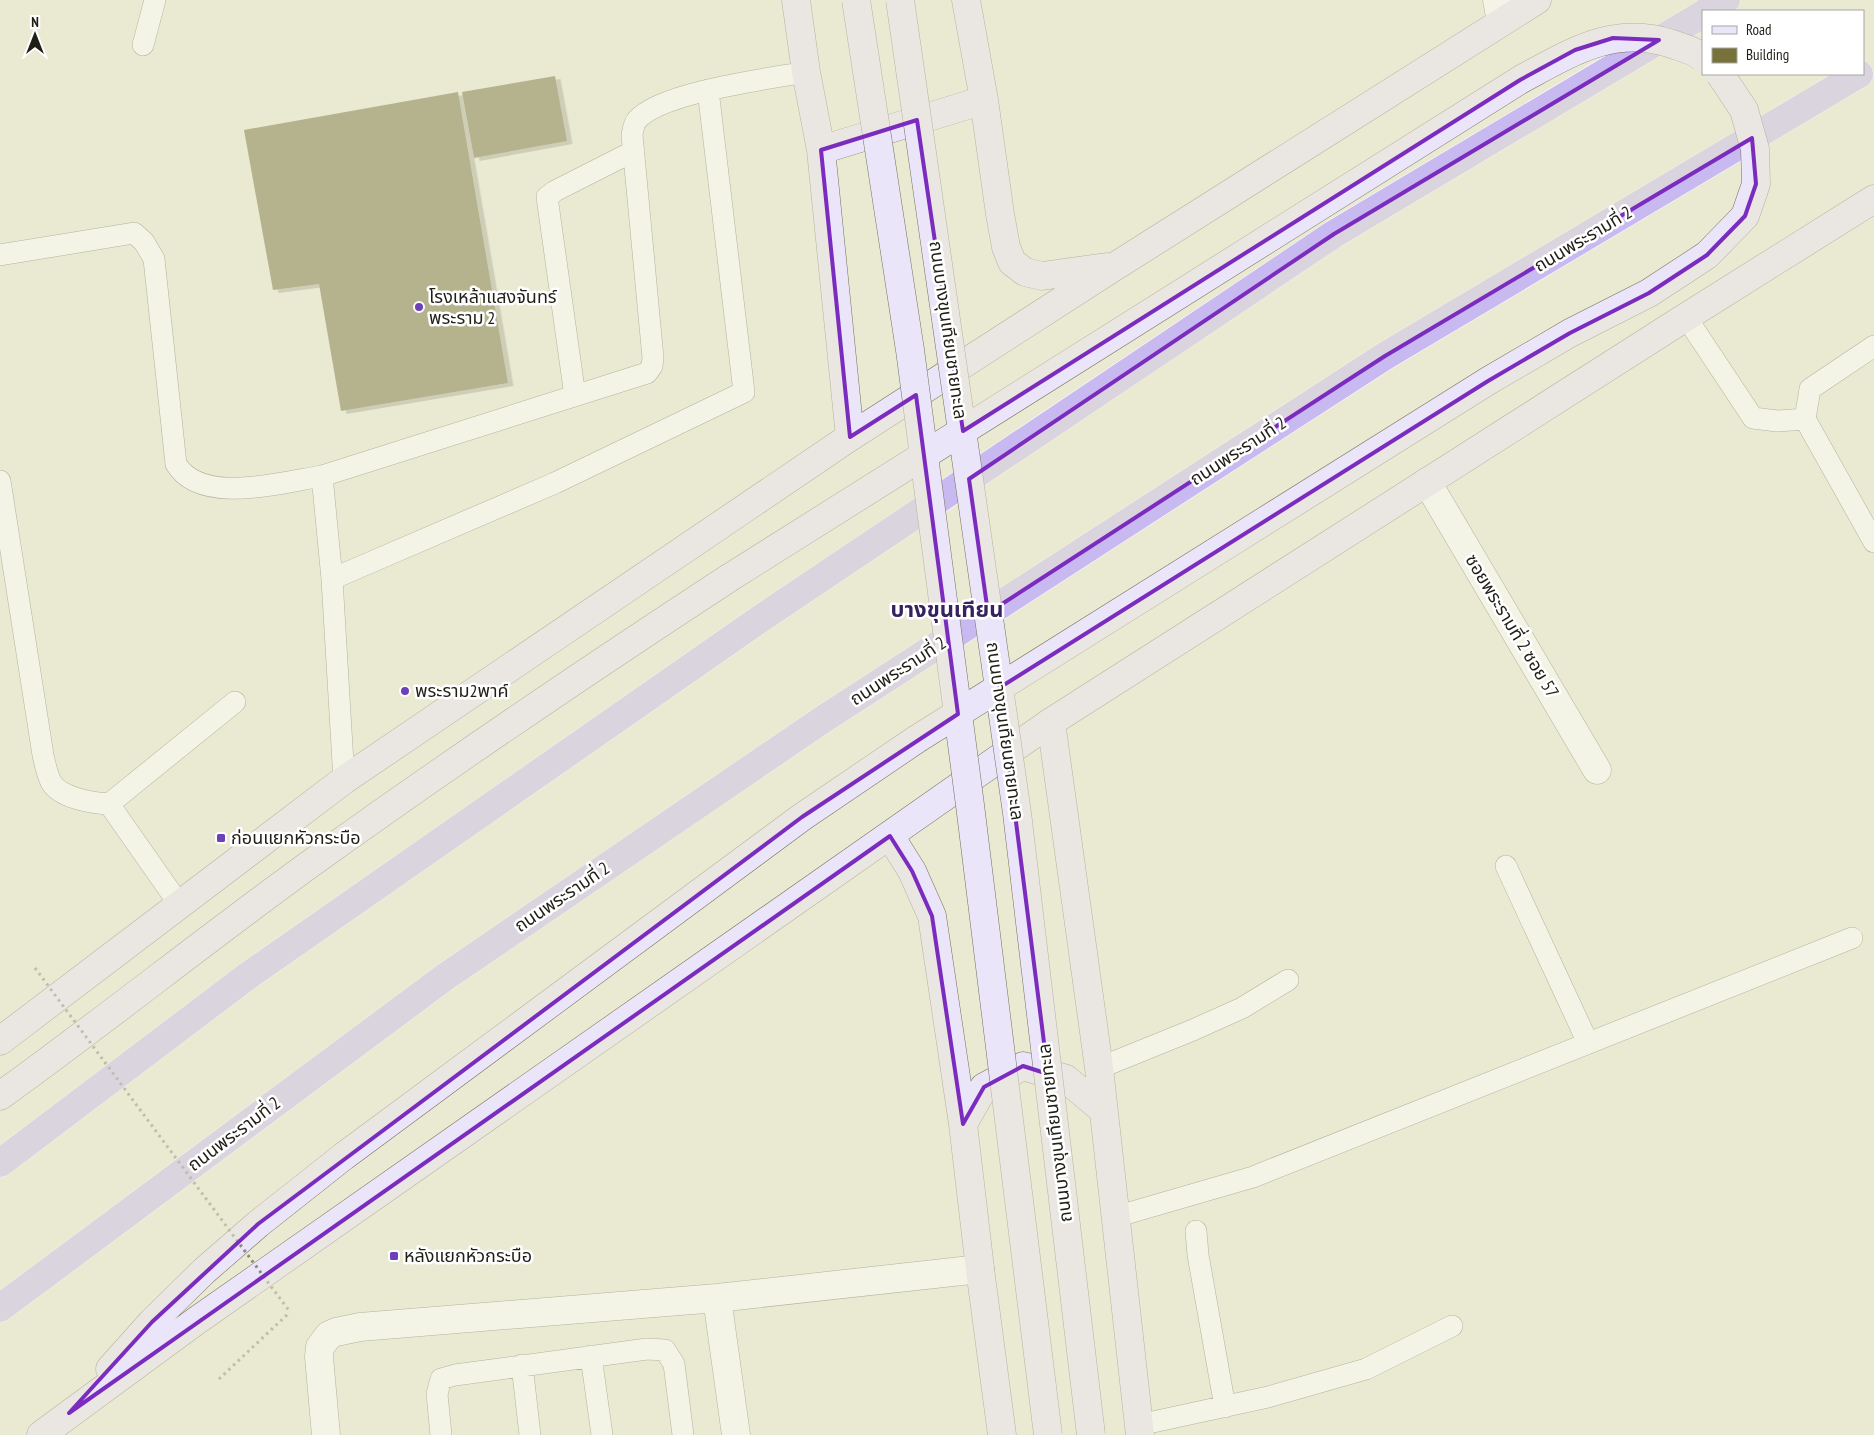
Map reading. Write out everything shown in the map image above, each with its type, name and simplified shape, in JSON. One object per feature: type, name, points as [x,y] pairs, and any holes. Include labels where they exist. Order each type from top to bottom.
[{"type":"highway","points":[[1709,10],[1726,0]]},
{"type":"highway","points":[[0,1163],[249,975],[768,614],[1334,234],[1702,15]]},
{"type":"highway","name":"ถนนพระรามที่ 2","points":[[0,1308],[445,977],[822,720],[1385,356],[1857,75]]},
{"type":"main road","points":[[796,0],[806,72],[821,150],[850,438]]},
{"type":"main road","points":[[856,0],[910,350],[970,804],[1048,1435]]},
{"type":"main road","name":"ถนนบางขุนเทียนชายทะเล","points":[[900,0],[1017,813],[1091,1435]]},
{"type":"main road","points":[[966,0],[984,100],[1000,214],[1006,247],[1012,262],[1025,272],[1042,276],[1114,267]]},
{"type":"main road","points":[[0,1041],[344,780],[850,438],[1114,267],[1499,11],[1537,0]]},
{"type":"main road","points":[[0,1096],[315,860],[447,766],[587,671],[729,578],[1512,85],[1575,50],[1613,38],[1654,38],[1696,52],[1702,57]]},
{"type":"main road","points":[[69,1413],[204,1271],[258,1224],[344,1156],[802,817],[917,739],[1488,381],[1570,333],[1649,294],[1707,256],[1745,216],[1756,184],[1755,149],[1744,110],[1721,75]]},
{"type":"main road","points":[[821,150],[984,100]]},
{"type":"main road","points":[[41,1435],[204,1316],[1051,722],[1874,199]]},
{"type":"main road","points":[[1051,722],[1099,1068],[1140,1430]]},
{"type":"main road","points":[[890,836],[912,871],[932,916],[963,1124],[1002,1435]]},
{"type":"main road","points":[[963,1124],[984,1088],[1023,1066],[1066,1079],[1103,1110]]},
{"type":"street","name":"ซอยพระรามที่ 2 ซอย 57","points":[[1427,482],[1597,770]]},
{"type":"street","points":[[326,1435],[319,1357],[322,1342],[329,1335],[336,1332],[360,1327],[717,1298],[980,1270]]},
{"type":"street","points":[[717,1298],[736,1435]]},
{"type":"lane","points":[[143,46],[155,0]]},
{"type":"lane","points":[[0,255],[134,233],[144,242],[154,259],[176,464],[182,473],[212,487],[238,489],[322,476],[647,373],[652,366],[653,358],[632,135],[636,121],[658,106],[708,90],[806,72]]},
{"type":"lane","points":[[332,579],[555,483],[744,392],[708,90]]},
{"type":"lane","points":[[575,396],[547,197],[555,191],[634,151]]},
{"type":"lane","points":[[1686,317],[1753,418],[1777,421],[1805,419]]},
{"type":"lane","points":[[1874,346],[1810,389],[1805,419],[1874,542]]},
{"type":"lane","points":[[322,476],[332,579],[344,780]]},
{"type":"lane","points":[[0,481],[43,755],[51,783],[66,795],[87,802],[108,804],[235,702]]},
{"type":"lane","points":[[108,804],[179,904]]},
{"type":"lane","points":[[1506,866],[1588,1043]]},
{"type":"lane","points":[[1115,1217],[1252,1177],[1852,938]]},
{"type":"lane","points":[[1099,1068],[1242,1008],[1288,980]]},
{"type":"lane","points":[[1196,1232],[1198,1254],[1225,1407]]},
{"type":"lane","points":[[1140,1430],[1366,1369],[1408,1350],[1452,1326]]},
{"type":"lane","points":[[441,1435],[437,1394],[441,1378],[647,1349],[665,1350],[674,1364],[683,1435]]},
{"type":"lane","points":[[591,1356],[602,1435]]},
{"type":"lane","points":[[522,1366],[530,1435]]},
{"type":"path","points":[[35,968],[290,1312],[220,1379]]},
{"type":"highlighted area","points":[[1613,38],[1659,40],[1334,234],[969,479],[988,613],[1385,356],[1752,138],[1756,184],[1745,216],[1707,255],[1649,293],[1570,333],[1488,381],[999,688],[1048,1074],[1023,1066],[984,1087],[963,1124],[932,916],[912,871],[890,836],[69,1413],[152,1322],[258,1224],[802,817],[958,714],[916,395],[850,437],[821,150],[917,120],[963,431],[1520,80],[1575,50]]},
{"type":"building","points":[[555,76],[567,141],[474,158],[462,92]]},
{"type":"building","points":[[458,92],[508,383],[341,411],[319,284],[273,290],[244,130]]},
{"type":"place","name":"โรงเหล้าแสงจันทร์ พระราม 2","points":[[419,307]]},
{"type":"place","name":"พระราม2พาค์","points":[[405,691]]},
{"type":"place","name":"ก่อนแยกหัวกระบือ","points":[[221,838]]},
{"type":"place","name":"หลังแยกหัวกระบือ","points":[[394,1256]]},
{"type":"district","name":"บางขุนเทียน","points":[[947,609]]}]
